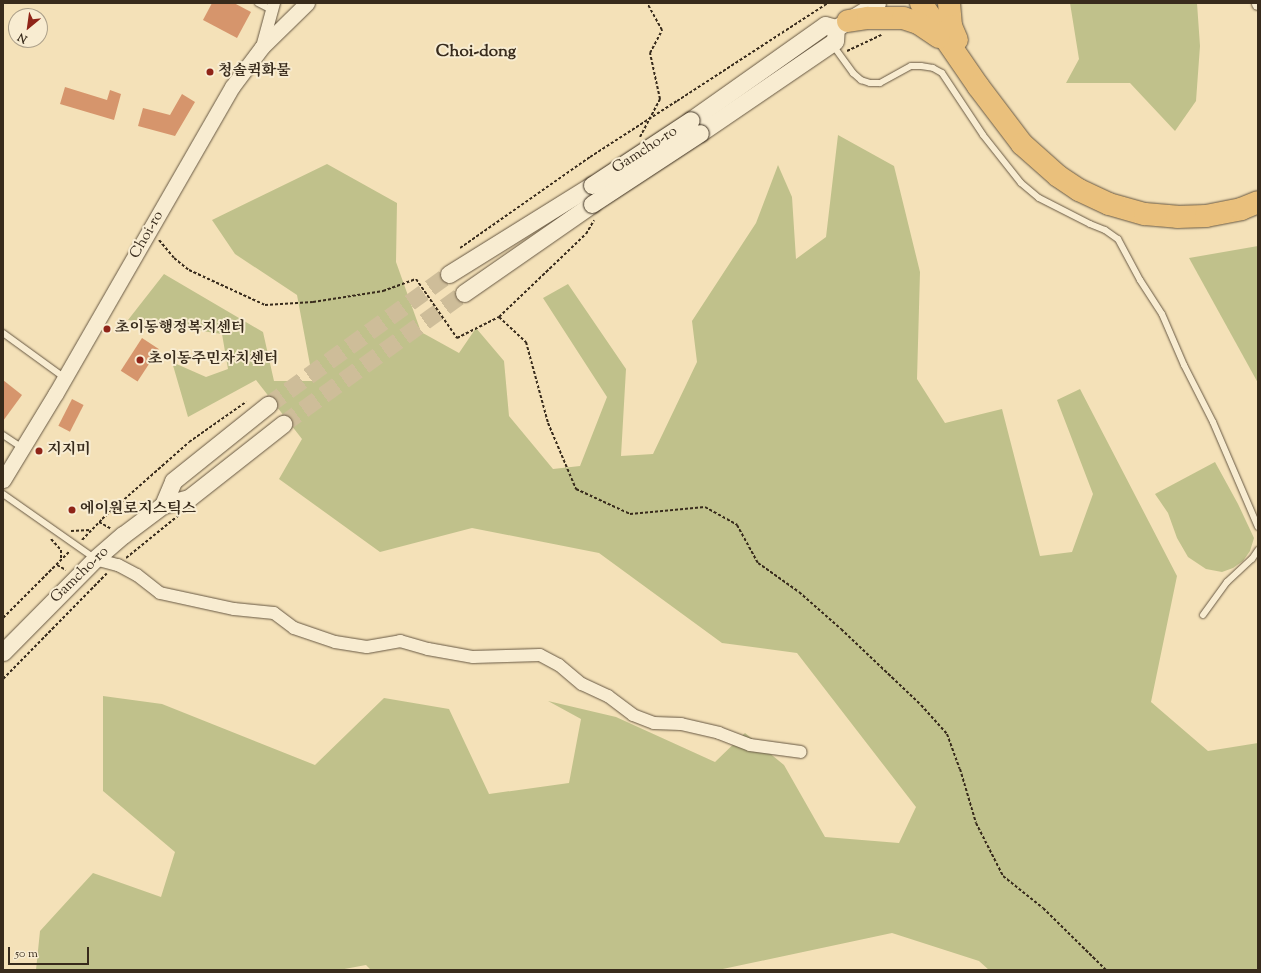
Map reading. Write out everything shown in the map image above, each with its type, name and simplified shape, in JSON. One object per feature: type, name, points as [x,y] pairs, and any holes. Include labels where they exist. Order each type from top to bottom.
[{"type":"highway","points":[[921,3],[1014,123],[1036,148],[1068,174],[1094,188],[1123,198],[1168,205],[1218,200],[1258,186]]},
{"type":"highway","points":[[930,3],[952,42],[1022,144],[1058,176],[1080,190],[1109,204],[1145,214],[1177,217],[1206,216],[1241,209],[1258,202]]},
{"type":"highway","points":[[949,3],[952,42]]},
{"type":"highway","points":[[843,30],[868,18],[903,18],[918,23],[952,42]]},
{"type":"main road","name":"Gamcho-ro","points":[[464,294],[592,204],[825,25],[843,30],[877,3]]},
{"type":"main road","name":"Gamcho-ro","points":[[449,274],[592,185],[695,126]]},
{"type":"main road","name":"Gamcho-ro","points":[[163,504],[173,481],[268,405]]},
{"type":"main road","name":"Gamcho-ro","points":[[3,652],[95,559],[163,504],[189,498],[283,424]]},
{"type":"street","name":"Choi-ro","points":[[3,480],[65,378],[232,87],[262,47],[307,3]]},
{"type":"street","points":[[262,47],[273,7]]},
{"type":"street","points":[[95,559],[118,565],[137,575],[160,593],[234,609],[274,613],[294,628],[335,642],[367,648],[400,641],[428,650],[473,657],[540,655],[559,665],[582,684],[608,696],[633,715],[654,723],[681,724],[719,733],[750,745],[801,752]]},
{"type":"lane","points":[[258,3],[273,7]]},
{"type":"lane","points":[[843,30],[853,72],[861,80],[870,83],[880,82],[911,66],[933,68],[942,73],[983,135],[1021,183],[1038,198],[1105,230],[1118,238],[1140,280],[1162,314],[1184,365],[1212,422],[1258,528]]},
{"type":"lane","points":[[3,333],[65,378]]},
{"type":"lane","points":[[3,434],[22,448]]},
{"type":"lane","points":[[3,494],[95,559]]},
{"type":"lane","points":[[1203,615],[1227,582],[1252,559],[1258,550]]},
{"type":"path","points":[[460,248],[590,157],[828,3]]},
{"type":"path","points":[[843,30],[882,35]]},
{"type":"path","points":[[147,236],[158,239],[174,258],[190,270],[265,305],[313,302],[383,291],[416,280],[457,338],[499,317],[526,342],[548,424],[576,489],[630,514],[704,507],[738,525],[758,563],[799,592],[841,629],[921,705],[947,734],[960,769],[976,823],[1003,876],[1043,908],[1106,970]]},
{"type":"path","points":[[3,618],[91,530],[189,442],[246,402]]},
{"type":"path","points":[[3,679],[100,579],[184,511]]},
{"type":"path","points":[[67,530],[83,532],[91,530]]},
{"type":"path","points":[[50,538],[61,550],[61,560]]},
{"type":"green space","points":[[1070,3],[1197,3],[1200,46],[1196,101],[1175,131],[1130,83],[1066,83],[1079,59]]},
{"type":"green space","points":[[838,135],[894,166],[920,272],[917,379],[945,423],[1002,409],[1040,556],[1072,552],[1093,494],[1057,400],[1080,389],[1177,576],[1151,702],[1208,751],[1258,743],[1258,970],[989,970],[979,961],[892,933],[718,970],[371,970],[366,965],[339,970],[36,970],[40,931],[93,873],[161,897],[175,852],[103,791],[103,696],[162,704],[315,765],[384,698],[449,709],[489,794],[569,783],[581,719],[548,701],[616,717],[715,762],[745,733],[784,765],[825,837],[899,843],[916,807],[797,653],[722,643],[599,553],[472,528],[380,552],[279,479],[302,439],[256,380],[188,417],[172,362],[206,377],[228,369],[222,334],[128,320],[164,274],[263,332],[274,381],[313,381],[297,295],[235,254],[212,220],[327,164],[397,203],[396,262],[421,332],[459,353],[476,328],[504,361],[509,416],[553,469],[580,466],[607,397],[543,298],[568,284],[626,369],[621,456],[653,454],[697,362],[692,321],[756,223],[778,165],[792,197],[796,259],[826,237]]},
{"type":"green space","points":[[1258,246],[1258,383],[1189,258]]},
{"type":"green space","points":[[1215,462],[1238,504],[1254,538],[1250,551],[1243,561],[1233,568],[1222,572],[1206,569],[1188,557],[1177,538],[1168,513],[1155,494]]},
{"type":"building","points":[[212,3],[234,3],[251,12],[237,38],[203,20]]},
{"type":"building","points":[[65,87],[107,100],[110,90],[121,94],[114,120],[60,104]]},
{"type":"building","points":[[182,94],[195,102],[175,136],[138,126],[143,108],[170,115]]},
{"type":"building","name":"초이동주민자치센터","points":[[142,338],[159,349],[138,382],[121,371]]},
{"type":"building","points":[[3,380],[22,395],[3,421]]},
{"type":"building","points":[[72,399],[84,405],[70,432],[58,426]]},
{"type":"tunnel","points":[[268,405],[449,274]]},
{"type":"tunnel","points":[[283,424],[464,293]]},
{"type":"place","name":"청솔퀵화물","points":[[210,72]]},
{"type":"place","name":"초이동행정복지센터","points":[[107,329]]},
{"type":"place","name":"초이동주민자치센터","points":[[140,360]]},
{"type":"place","name":"지지미","points":[[39,451]]},
{"type":"place","name":"에이원로지스틱스","points":[[72,510]]},
{"type":"district","name":"Choi-dong","points":[[476,53]]}]
